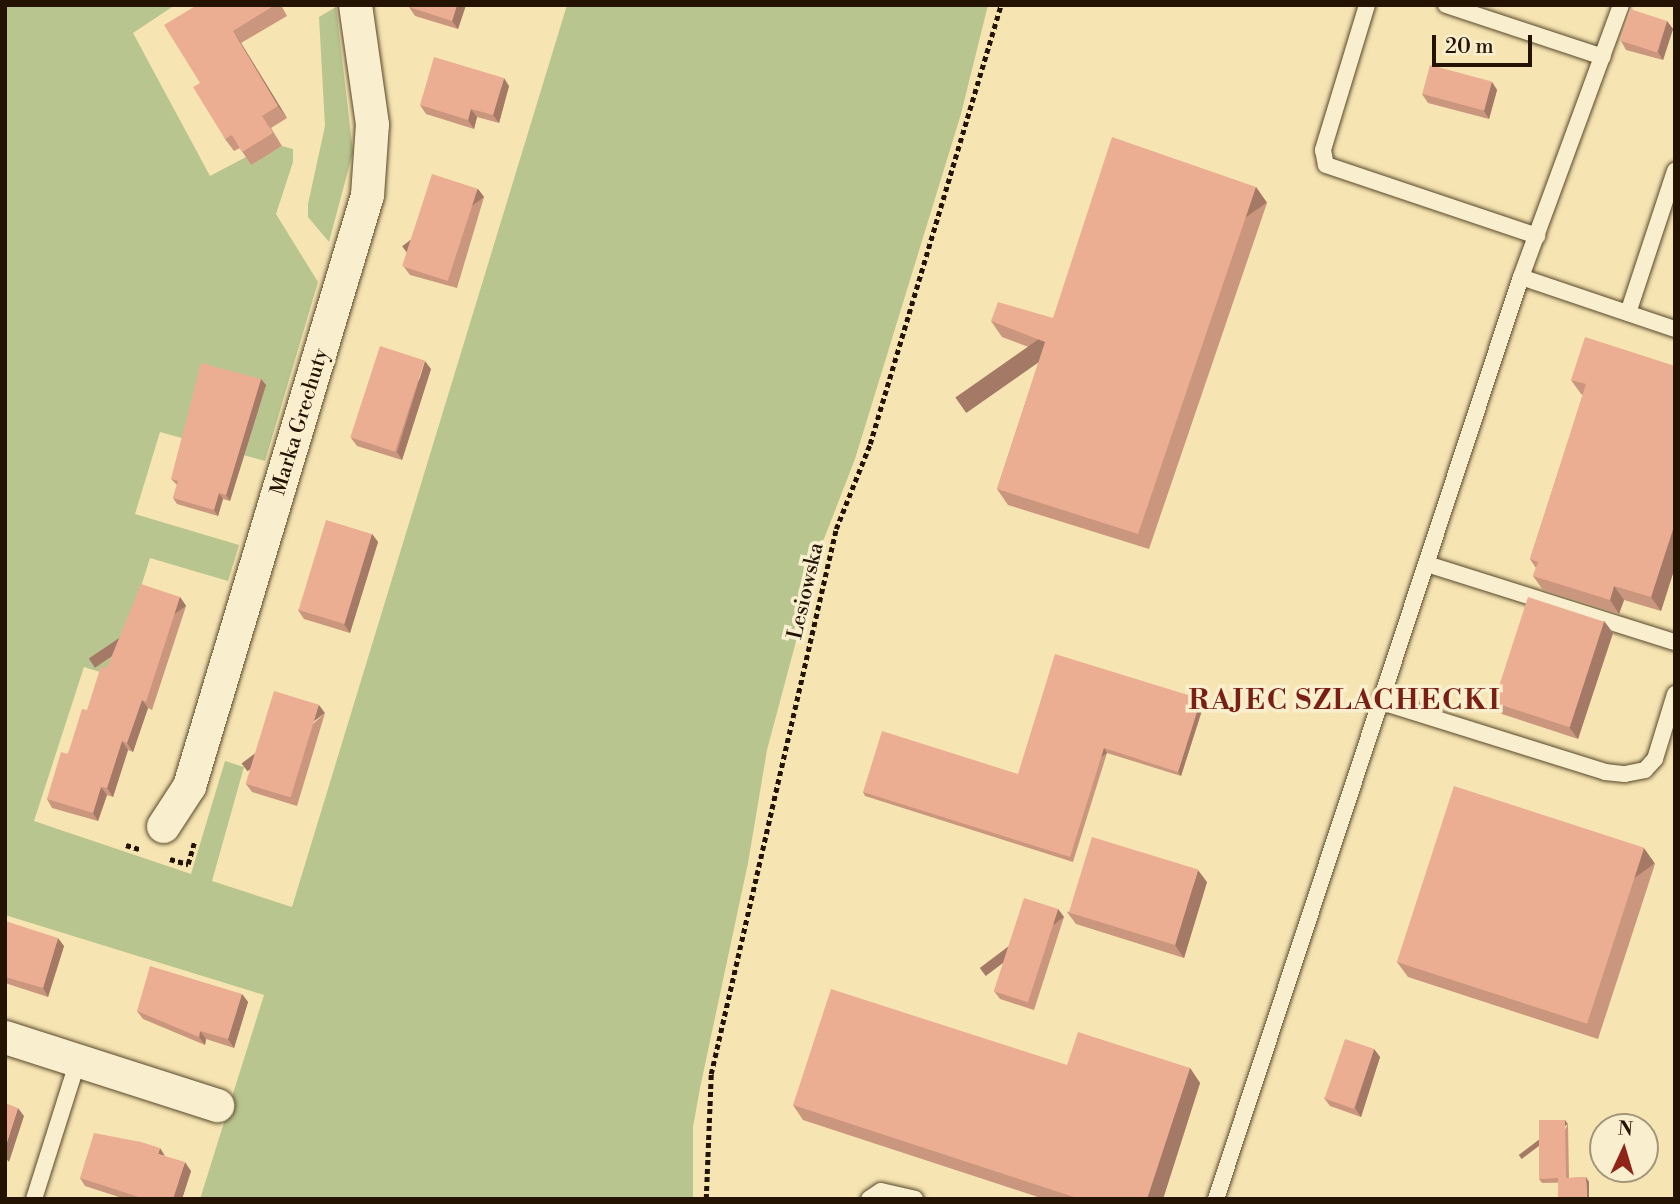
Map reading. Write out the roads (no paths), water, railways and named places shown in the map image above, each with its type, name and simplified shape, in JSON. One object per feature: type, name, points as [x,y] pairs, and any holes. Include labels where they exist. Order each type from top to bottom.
[{"type":"street","name":"Marka Grechuty","points":[[163,826],[188,786],[367,195],[372,124],[355,5]]},
{"type":"street","points":[[5,1037],[217,1105]]},
{"type":"lane","points":[[1367,5],[1324,150],[1326,165],[1536,236]]},
{"type":"lane","points":[[1446,5],[1602,57]]},
{"type":"lane","points":[[1216,1199],[1521,278],[1621,5]]},
{"type":"lane","points":[[1628,313],[1675,170]]},
{"type":"lane","points":[[1521,278],[1675,329]]},
{"type":"lane","points":[[1427,564],[1675,642]]},
{"type":"lane","points":[[1382,702],[1605,772],[1625,774],[1645,770],[1655,759],[1675,694]]},
{"type":"lane","points":[[34,1199],[78,1060]]},
{"type":"lane","points":[[869,1199],[881,1191],[915,1199]]},
{"type":"district","name":"RAJEC SZLACHECKI","points":[[1345,701]]}]
